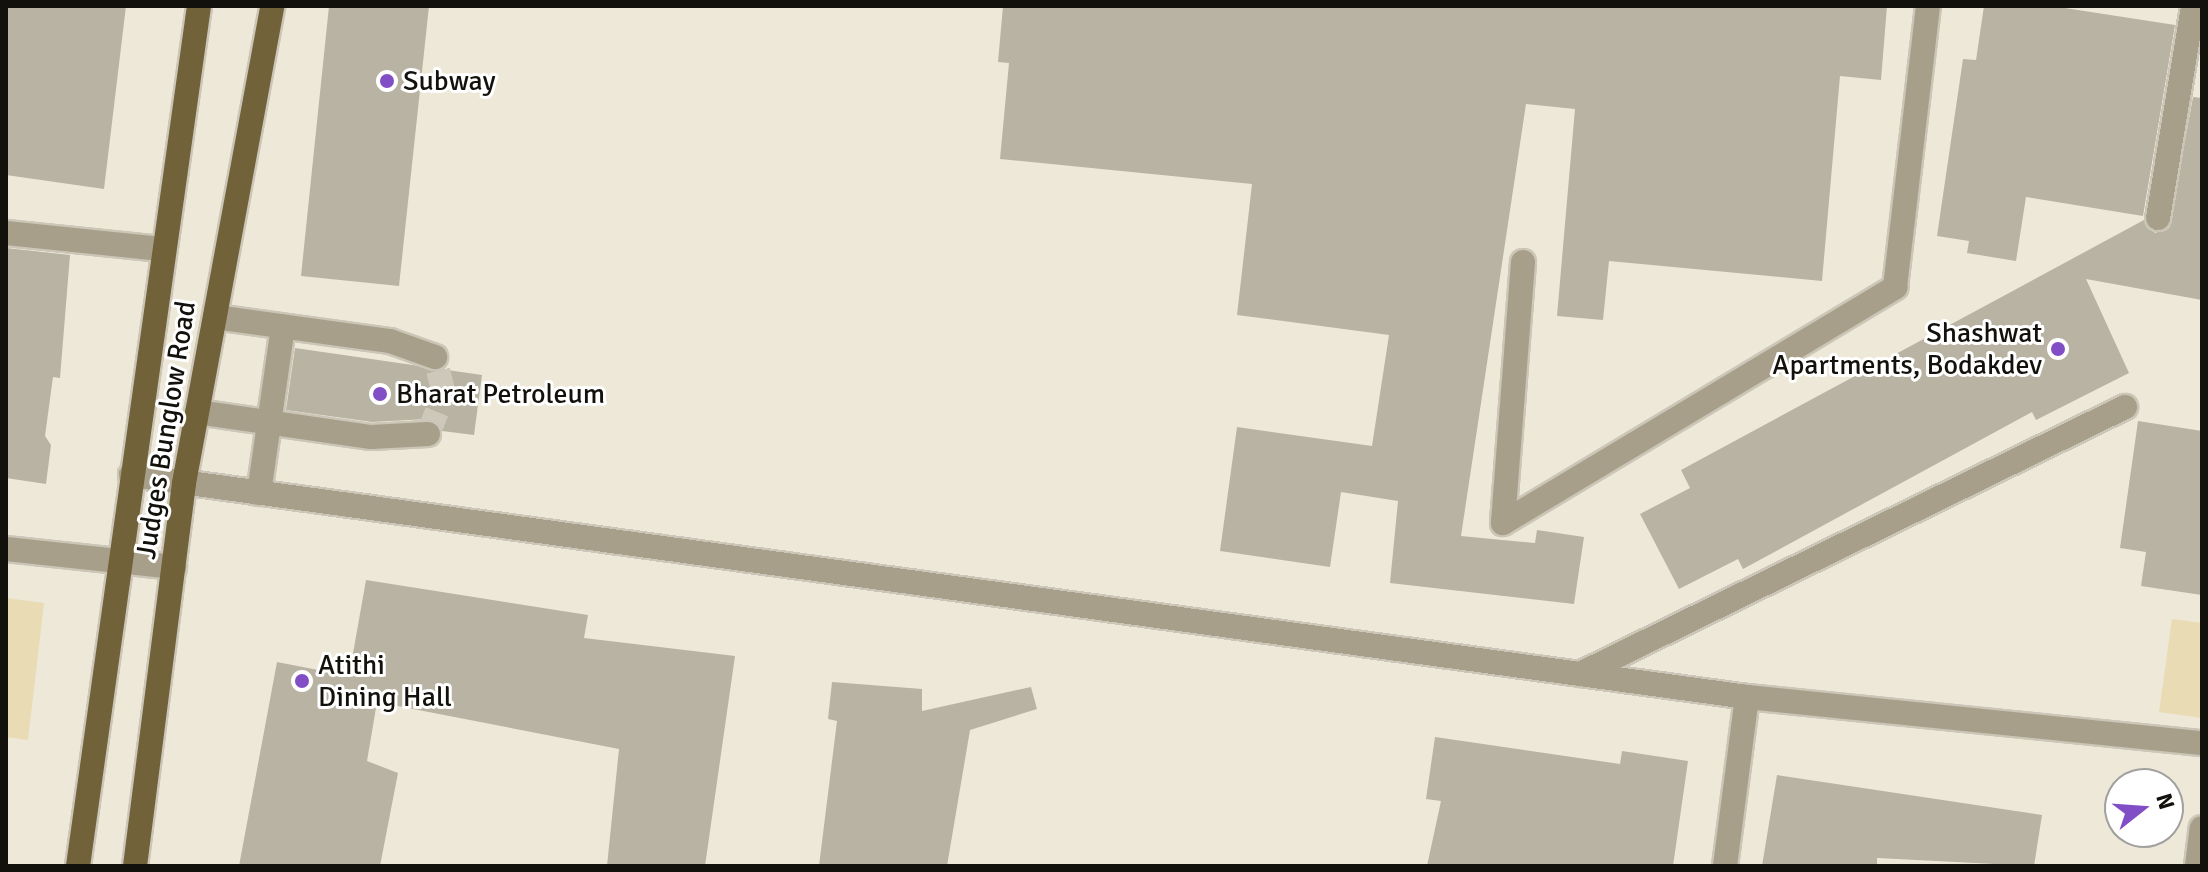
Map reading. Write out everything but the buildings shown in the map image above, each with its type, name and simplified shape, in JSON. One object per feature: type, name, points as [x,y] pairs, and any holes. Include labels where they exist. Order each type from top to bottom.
[{"type":"main road","name":"Judges Bunglow Road","points":[[78,866],[161,249],[199,6]]},
{"type":"main road","name":"Judges Bunglow Road","points":[[135,866],[184,483],[272,6]]},
{"type":"street","points":[[1523,262],[1503,523],[1895,287],[1928,6]]},
{"type":"street","points":[[2158,218],[2193,6]]},
{"type":"street","points":[[6,233],[161,249]]},
{"type":"street","points":[[215,317],[390,341],[435,357]]},
{"type":"street","points":[[259,493],[283,327]]},
{"type":"street","points":[[1580,674],[2125,407]]},
{"type":"street","points":[[197,412],[371,437],[428,434]]},
{"type":"street","points":[[131,475],[1747,697],[2202,743]]},
{"type":"street","points":[[6,549],[174,567]]},
{"type":"street","points":[[1725,866],[1747,697]]},
{"type":"street","points":[[2197,866],[2202,828]]},
{"type":"shaded area","points":[[6,598],[44,603],[28,740],[6,737]]},
{"type":"shaded area","points":[[2172,619],[2202,623],[2202,718],[2159,712]]},
{"type":"tunnel","points":[[428,434],[444,394],[435,357]]},
{"type":"place","name":"Subway","points":[[387,81]]},
{"type":"place","name":"Shashwat Apartments, Bodakdev","points":[[2058,349]]},
{"type":"place","name":"Bharat Petroleum","points":[[380,394]]},
{"type":"place","name":"Atithi Dining Hall","points":[[302,681]]}]
